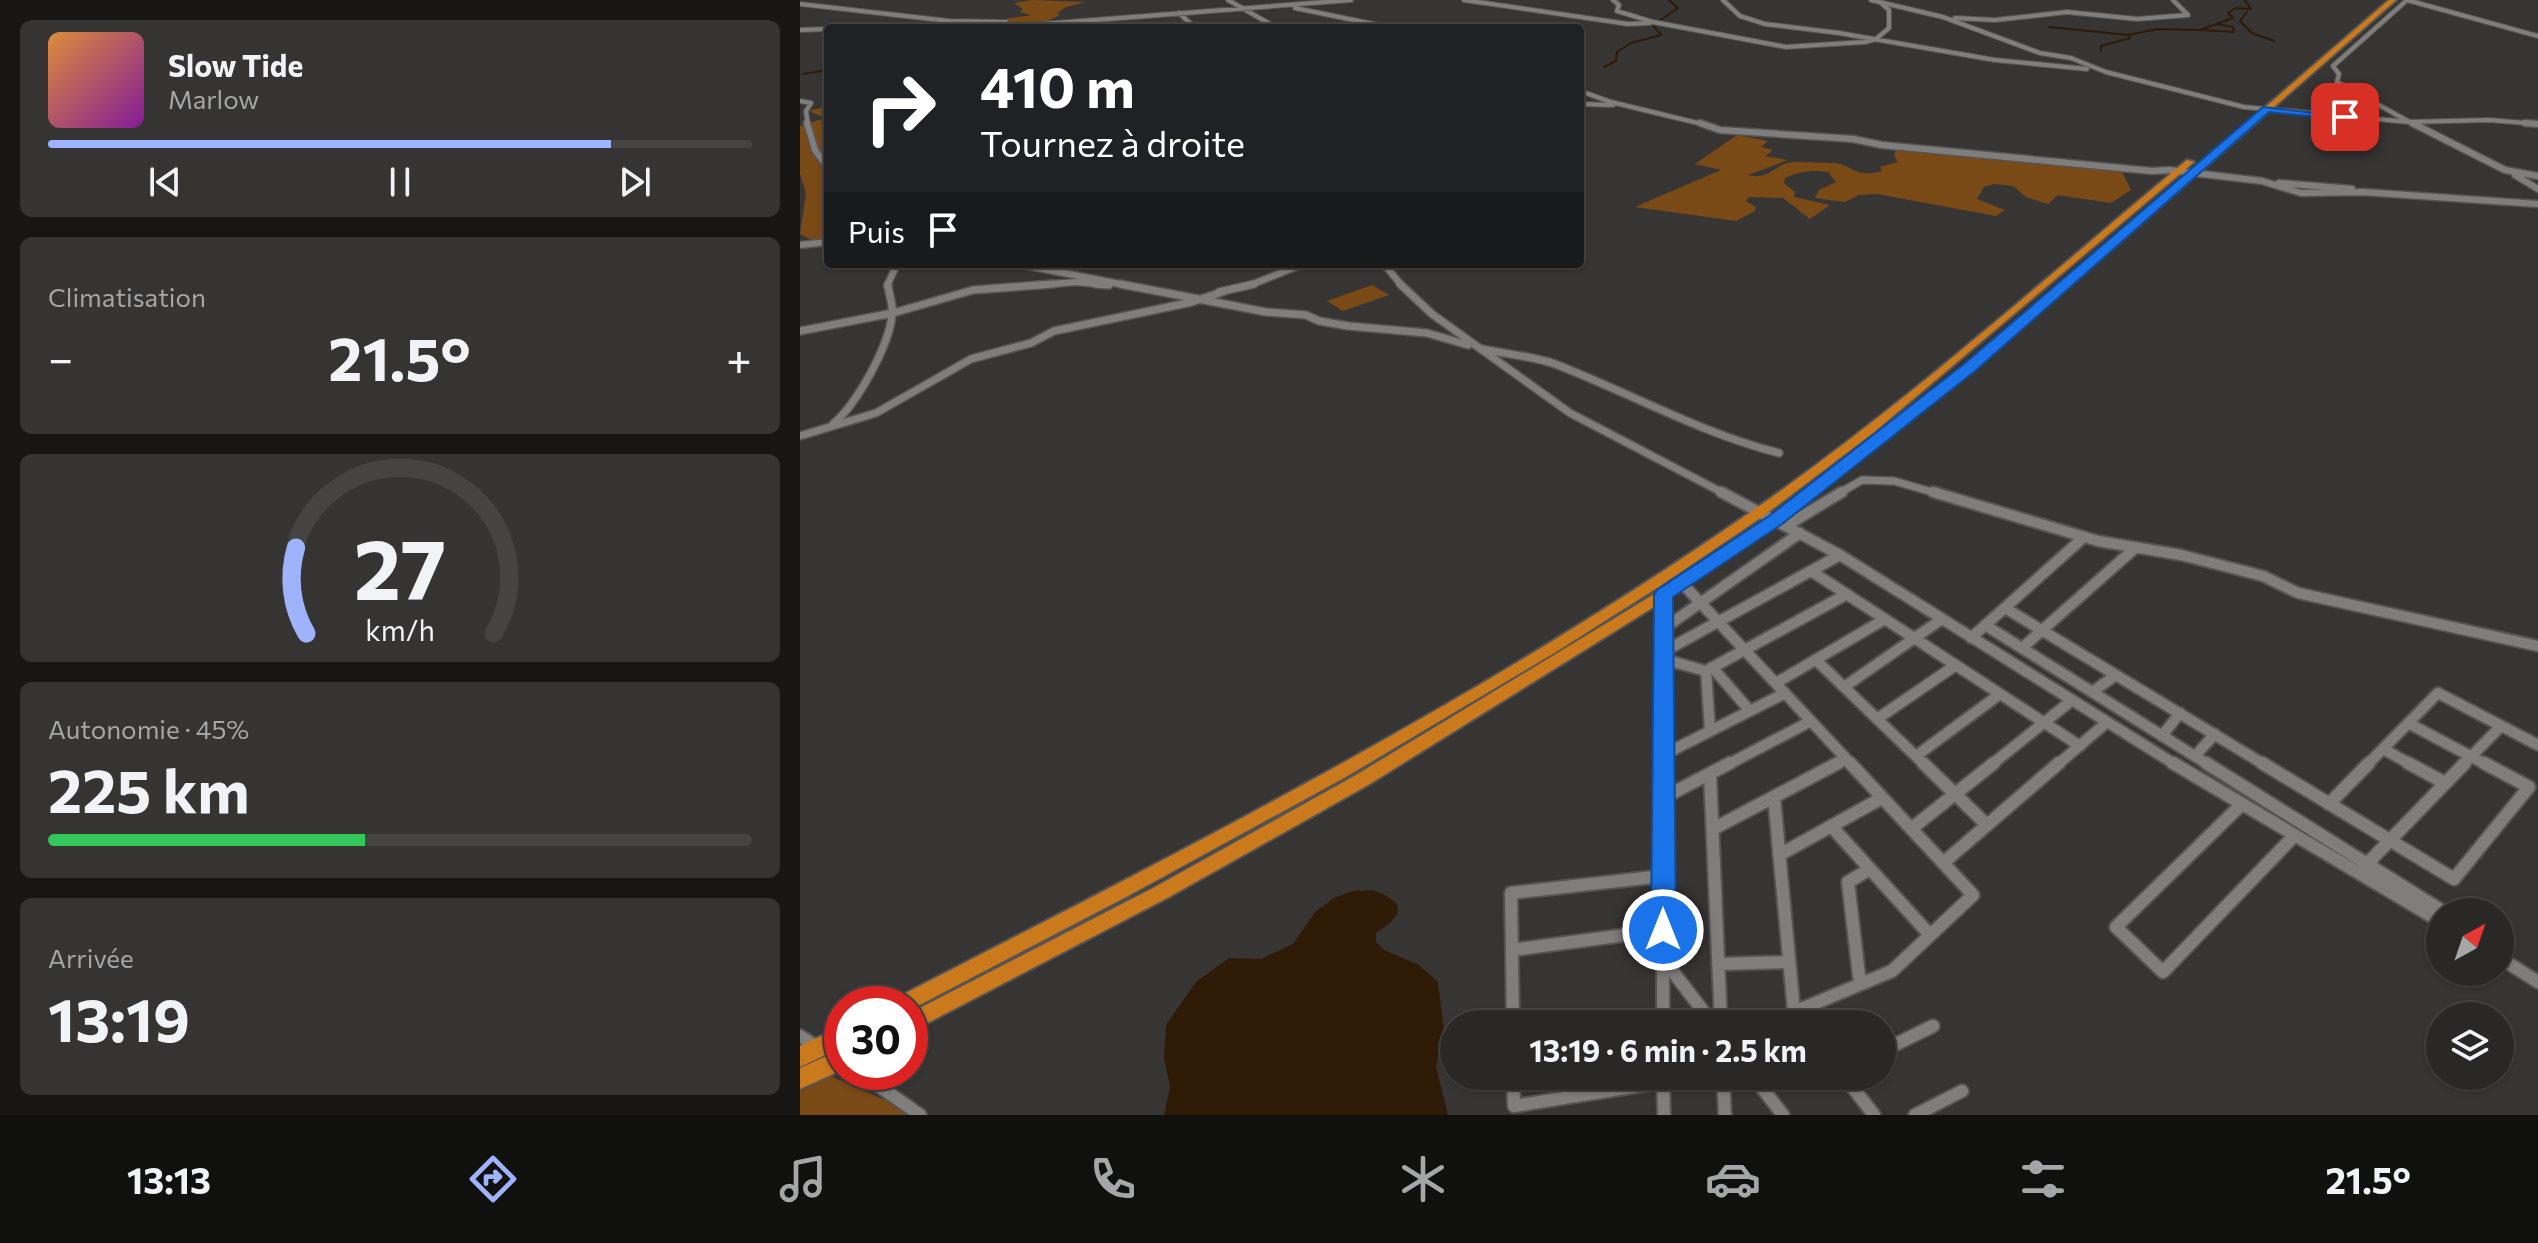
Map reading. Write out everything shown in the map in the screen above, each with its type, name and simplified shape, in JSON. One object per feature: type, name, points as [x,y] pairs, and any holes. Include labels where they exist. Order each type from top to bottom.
[{"type":"highway","points":[[2261,108],[2384,0]]},
{"type":"highway","points":[[928,991],[1091,907],[1458,705],[1758,513],[1967,353],[2393,0]]},
{"type":"highway","points":[[928,1014],[1162,892],[1362,780],[1781,523],[1970,368],[2184,172]]},
{"type":"highway","points":[[800,1079],[824,1068]]},
{"type":"street","points":[[1228,0],[1270,24]]},
{"type":"street","points":[[1281,2],[1351,0]]},
{"type":"street","points":[[1464,0],[1628,24],[1653,22]]},
{"type":"street","points":[[1613,0],[1619,5],[1618,11],[1653,22],[1786,47],[1871,40],[1889,30],[1889,10],[1881,3]]},
{"type":"street","points":[[1723,0],[1733,12],[1749,20],[1995,60],[2106,72]]},
{"type":"street","points":[[1871,0],[1940,16],[2040,53],[2071,58],[2106,72],[2238,106],[2412,122],[2489,120],[2538,124]]},
{"type":"street","points":[[1940,16],[1995,20],[2067,12],[2137,19],[2188,15],[2173,0]]},
{"type":"street","points":[[2538,36],[2407,0],[2352,45],[2333,69],[2339,74],[2337,82],[2538,189]]},
{"type":"street","points":[[1044,24],[1242,9],[1281,2],[1337,1]]},
{"type":"street","points":[[1281,2],[1322,15],[1378,24]]},
{"type":"street","points":[[800,4],[949,21],[1011,24]]},
{"type":"street","points":[[1179,13],[1179,17],[1191,24]]},
{"type":"street","points":[[800,30],[824,29]]},
{"type":"street","points":[[1584,92],[1720,130],[1853,139],[1882,145],[2337,186],[2402,197],[2432,196],[2538,204]]},
{"type":"street","points":[[800,101],[811,103],[806,115],[818,160],[824,165]]},
{"type":"street","points":[[1584,104],[1633,107]]},
{"type":"street","points":[[816,152],[824,158]]},
{"type":"street","points":[[2505,170],[2538,176]]},
{"type":"street","points":[[800,245],[824,242]]},
{"type":"street","points":[[811,433],[843,416],[877,361],[893,313],[887,285],[895,268]]},
{"type":"street","points":[[1054,268],[1132,287]]},
{"type":"street","points":[[800,436],[876,413],[971,359],[1031,343],[1054,331],[1203,299],[1295,268]]},
{"type":"street","points":[[1387,268],[1410,296],[1570,413],[1840,555],[2106,723],[2242,804],[2426,902]]},
{"type":"street","points":[[800,331],[893,313],[952,294],[987,288],[1076,282],[1132,287],[1188,295],[1266,312],[1306,315],[1338,325],[1427,333],[1479,349],[1552,363],[1633,400],[1743,444],[1779,453]]},
{"type":"street","points":[[1188,295],[1225,291]]},
{"type":"street","points":[[1781,523],[1862,480],[1881,479],[2084,537],[2242,570],[2263,576],[2298,593],[2538,646]]},
{"type":"street","points":[[1663,629],[1800,533]]},
{"type":"street","points":[[1971,638],[2084,537]]},
{"type":"street","points":[[2022,648],[2134,549]]},
{"type":"street","points":[[1663,656],[1840,555]]},
{"type":"street","points":[[1811,571],[2080,746]]},
{"type":"street","points":[[1682,583],[1973,895],[1892,971],[1799,1010]]},
{"type":"street","points":[[1709,669],[1847,594]]},
{"type":"street","points":[[1663,595],[1663,1010]]},
{"type":"street","points":[[2005,608],[2454,879],[2529,787],[2408,723]]},
{"type":"street","points":[[1776,683],[1885,619]]},
{"type":"street","points":[[1844,687],[1942,619]]},
{"type":"street","points":[[1985,625],[2195,756],[2426,911]]},
{"type":"street","points":[[1663,656],[1709,669],[1750,711]]},
{"type":"street","points":[[1816,660],[1987,825]]},
{"type":"street","points":[[1877,719],[1956,665]]},
{"type":"street","points":[[1709,669],[1710,731]]},
{"type":"street","points":[[2092,692],[2116,675]]},
{"type":"street","points":[[1663,755],[1785,693]]},
{"type":"street","points":[[2329,804],[2438,693],[2538,745]]},
{"type":"street","points":[[1916,756],[2000,694]]},
{"type":"street","points":[[1911,829],[2071,701]]},
{"type":"street","points":[[2162,736],[2180,713]]},
{"type":"street","points":[[1663,798],[1811,721]]},
{"type":"street","points":[[1943,863],[2106,723]]},
{"type":"street","points":[[2362,868],[2501,726]]},
{"type":"street","points":[[2195,756],[2215,734]]},
{"type":"street","points":[[2383,749],[2445,783]]},
{"type":"street","points":[[1713,829],[1846,759]]},
{"type":"street","points":[[1710,774],[1720,1010]]},
{"type":"street","points":[[1774,797],[1794,1010]]},
{"type":"street","points":[[1779,855],[1882,798]]},
{"type":"street","points":[[2242,804],[2116,927],[2163,972],[2295,835]]},
{"type":"street","points":[[1831,826],[1930,935]]},
{"type":"street","points":[[1860,984],[1848,882],[1870,869]]},
{"type":"street","points":[[1513,1010],[1511,893],[1663,876]]},
{"type":"street","points":[[1512,950],[1663,930]]},
{"type":"street","points":[[1663,959],[1702,1010]]},
{"type":"street","points":[[1718,964],[1789,962]]},
{"type":"street","points":[[2514,967],[2538,982]]},
{"type":"street","points":[[1896,1044],[1933,1026]]},
{"type":"street","points":[[885,1090],[920,1115]]},
{"type":"street","points":[[1513,1090],[1514,1106],[1602,1090]]},
{"type":"street","points":[[1663,1090],[1664,1115]]},
{"type":"street","points":[[1724,1090],[1725,1115]]},
{"type":"street","points":[[1764,1090],[1783,1115]]},
{"type":"street","points":[[1855,1090],[1874,1115]]},
{"type":"street","points":[[1915,1115],[1962,1091]]},
{"type":"shaded area","points":[[1031,0],[1086,2],[1066,7],[1057,13],[1060,15],[1043,23],[982,24],[1032,15],[1020,12],[1023,9],[1014,3]]},
{"type":"shaded area","points":[[824,107],[824,118],[809,111]]},
{"type":"shaded area","points":[[824,118],[824,240],[814,241],[800,234],[806,193],[800,174],[800,126]]},
{"type":"shaded area","points":[[1737,135],[1768,141],[1761,147],[1773,150],[1765,156],[1788,160],[1748,175],[1755,176],[1795,162],[1840,164],[1865,173],[1882,171],[1880,167],[1898,162],[1894,156],[1897,146],[2120,168],[2131,190],[2111,203],[2058,195],[2048,204],[2026,197],[2013,186],[1994,184],[1984,187],[1977,199],[2005,210],[1996,216],[1877,194],[1859,195],[1845,202],[1815,198],[1819,190],[1836,182],[1828,172],[1811,171],[1785,178],[1784,183],[1795,192],[1794,197],[1830,205],[1810,219],[1783,198],[1749,197],[1746,201],[1756,207],[1755,211],[1736,221],[1635,207],[1721,170],[1695,164]]},
{"type":"shaded area","points":[[1372,285],[1389,295],[1343,311],[1327,301]]},
{"type":"shaded area","points":[[1372,890],[1392,899],[1398,909],[1397,915],[1376,933],[1376,942],[1384,950],[1419,965],[1438,982],[1441,1010],[1436,1066],[1448,1115],[1164,1115],[1170,1087],[1164,1058],[1166,1025],[1196,982],[1229,958],[1261,959],[1293,944],[1315,912],[1334,898],[1352,891]]},
{"type":"shaded area","points":[[824,1074],[824,1090],[862,1090],[919,1115],[800,1115],[800,1077]]},
{"type":"waterway","points":[[1604,67],[1616,61],[1617,52],[1631,43],[1661,35],[1653,25],[1678,8],[1669,0]]},
{"type":"waterway","points":[[2049,27],[2128,35],[2158,29],[2200,30],[2233,18],[2228,13],[2236,8],[2251,9],[2245,0]]},
{"type":"waterway","points":[[2247,12],[2240,21],[2252,33],[2274,41]]},
{"type":"waterway","points":[[2201,30],[2234,32],[2233,27],[2218,24]]},
{"type":"waterway","points":[[2101,51],[2101,46],[2130,38],[2130,35]]},
{"type":"waterway","points":[[803,74],[824,71]]},
{"type":"route","points":[[1663,930],[1663,595],[1775,520],[1970,368],[2267,109],[2345,117]]}]
